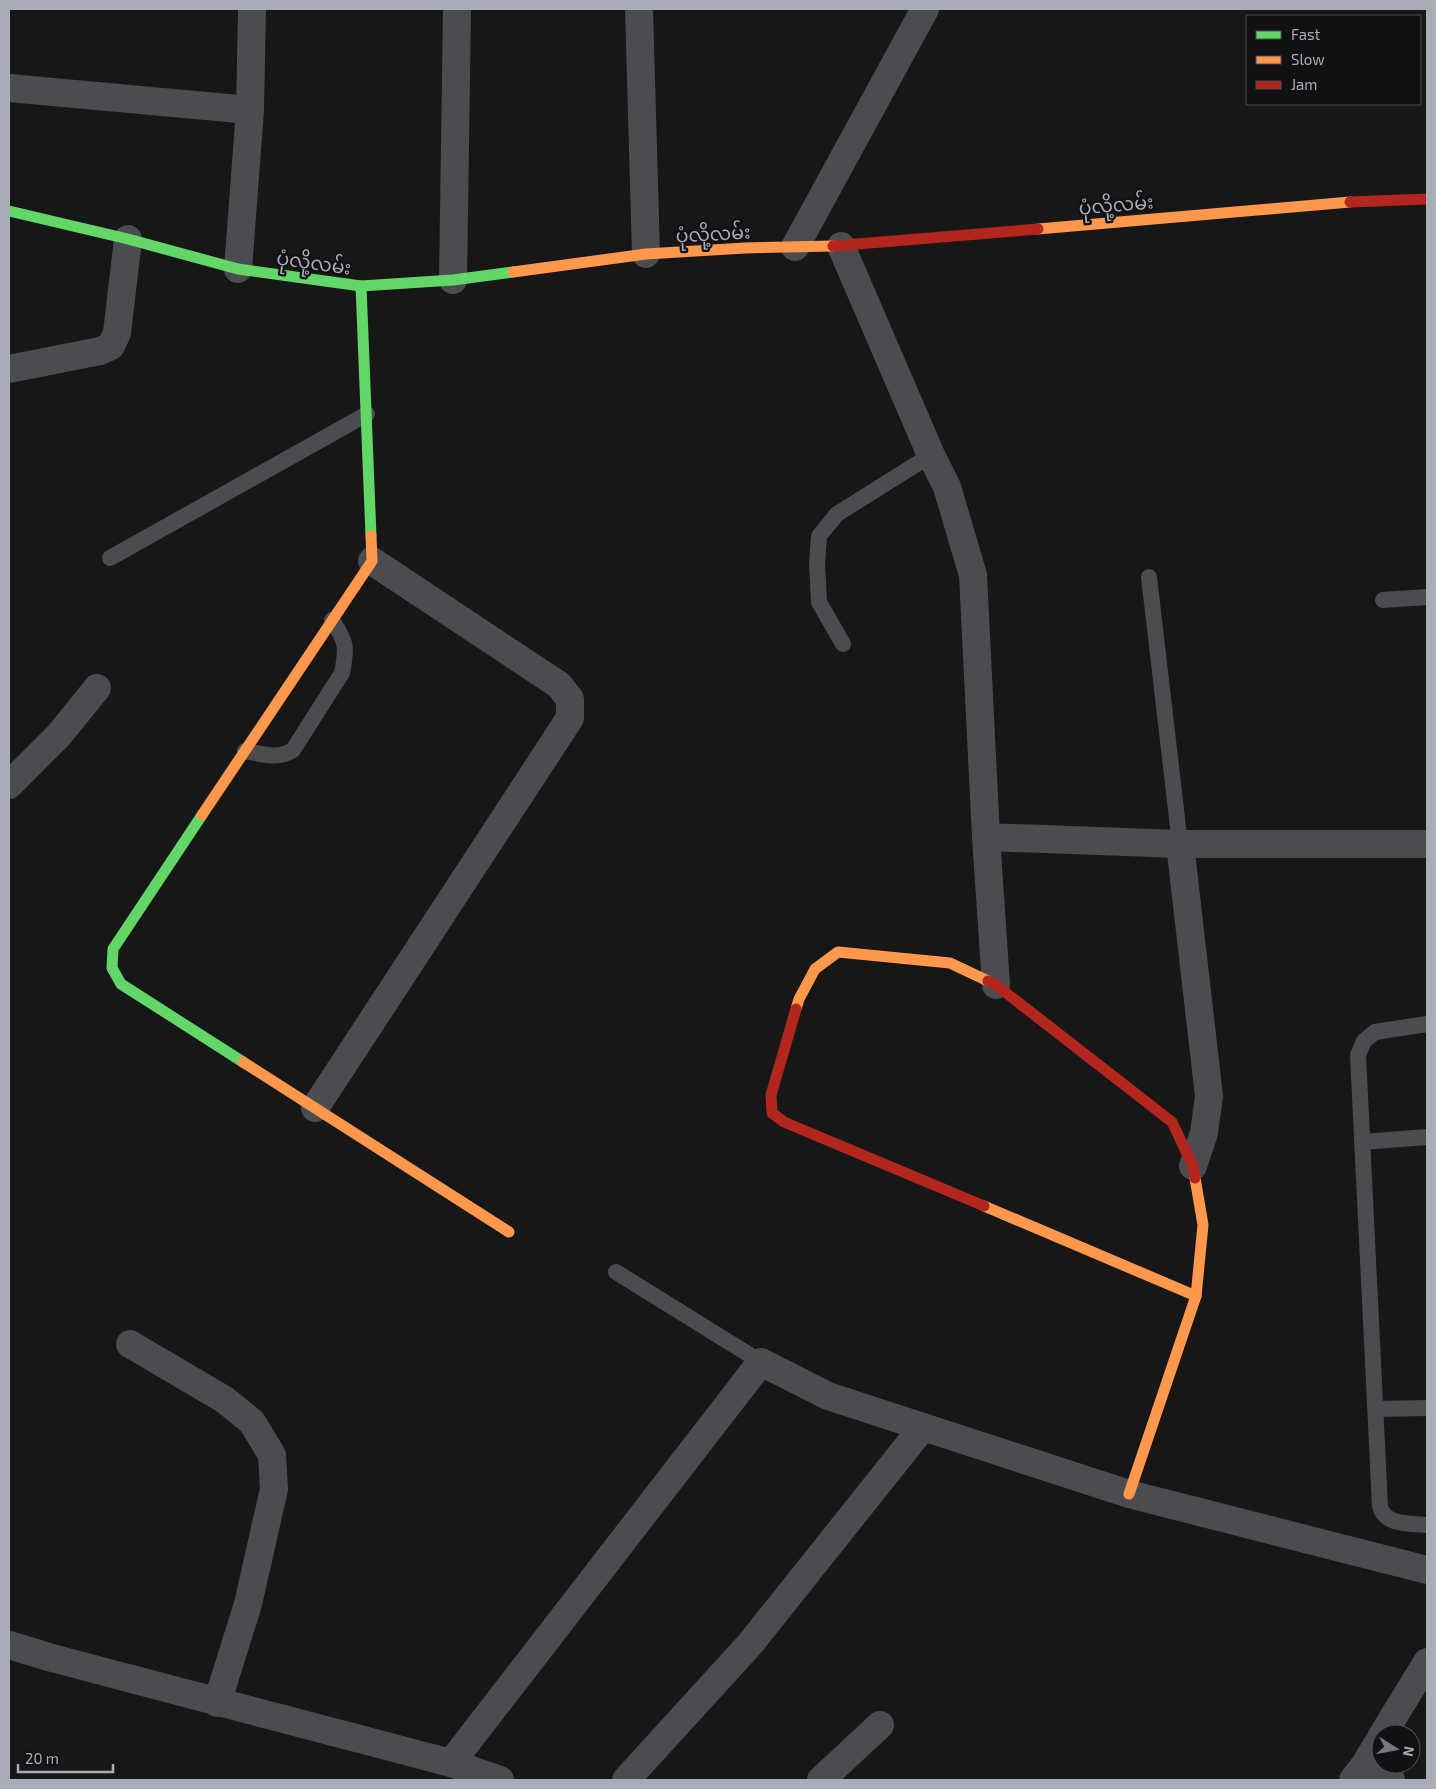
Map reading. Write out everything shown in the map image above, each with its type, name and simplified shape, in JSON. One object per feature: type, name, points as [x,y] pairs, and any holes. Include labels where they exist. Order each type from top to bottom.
[{"type":"street","points":[[238,268],[250,110],[252,9]]},
{"type":"street","points":[[453,280],[457,9]]},
{"type":"street","points":[[639,9],[646,254]]},
{"type":"street","points":[[796,246],[925,9]]},
{"type":"street","points":[[9,88],[250,110]]},
{"type":"street","name":"ပုံလို့လမ်း","points":[[9,211],[128,239],[238,268],[361,286],[453,280],[646,254],[796,246],[841,246],[1342,202],[1427,199]]},
{"type":"street","points":[[9,370],[100,351],[111,346],[117,334],[128,239]]},
{"type":"street","points":[[841,246],[931,455],[947,487],[973,575],[986,837],[996,985]]},
{"type":"street","points":[[361,286],[372,561],[113,949],[112,968],[121,984],[509,1232]]},
{"type":"street","points":[[315,1108],[570,718],[570,699],[560,685],[372,561]]},
{"type":"street","points":[[9,785],[59,735],[97,688]]},
{"type":"street","points":[[986,837],[1180,844],[1427,844]]},
{"type":"street","points":[[1180,844],[1209,1096],[1204,1133],[1193,1166]]},
{"type":"street","points":[[1129,1494],[1196,1296],[1204,1225],[1193,1166],[1172,1122],[996,985],[950,963],[838,952],[815,969],[799,999],[771,1095],[772,1113],[784,1122],[1196,1296]]},
{"type":"street","points":[[130,1344],[225,1400],[252,1422],[272,1455],[274,1490],[248,1604],[217,1703]]},
{"type":"street","points":[[451,1763],[761,1362],[828,1396],[1129,1494],[1427,1570]]},
{"type":"street","points":[[626,1780],[750,1644],[922,1427]]},
{"type":"street","points":[[9,1645],[217,1703],[451,1763],[500,1780]]},
{"type":"street","points":[[1389,1724],[1427,1662]]},
{"type":"street","points":[[821,1780],[880,1725]]},
{"type":"street","points":[[1371,1753],[1358,1773],[1390,1780]]},
{"type":"lane","points":[[110,558],[367,414]]},
{"type":"lane","points":[[843,644],[819,602],[817,564],[819,536],[837,514],[931,455]]},
{"type":"lane","points":[[1148,577],[1180,844]]},
{"type":"lane","points":[[1383,600],[1427,597]]},
{"type":"lane","points":[[245,751],[275,757],[285,755],[293,750],[342,674],[345,659],[345,640],[332,620]]},
{"type":"lane","points":[[1427,1024],[1375,1032],[1364,1041],[1358,1055],[1381,1513],[1386,1518],[1395,1521],[1427,1524]]},
{"type":"lane","points":[[1363,1142],[1427,1136]]},
{"type":"lane","points":[[616,1272],[761,1362]]},
{"type":"lane","points":[[1376,1409],[1427,1408]]},
{"type":"traffic: fast","points":[[9,211],[128,239],[238,269],[361,286],[453,280],[513,272]]},
{"type":"traffic: fast","points":[[361,286],[371,536]]},
{"type":"traffic: fast","points":[[202,815],[113,949],[112,968],[121,984],[243,1062]]},
{"type":"traffic: slow","points":[[1038,229],[1350,202]]},
{"type":"traffic: slow","points":[[513,272],[646,254],[745,248],[833,246]]},
{"type":"traffic: slow","points":[[202,815],[372,561],[371,536]]},
{"type":"traffic: slow","points":[[796,1009],[799,999],[815,969],[838,952],[950,963],[988,981]]},
{"type":"traffic: slow","points":[[243,1062],[509,1232]]},
{"type":"traffic: slow","points":[[1129,1494],[1196,1296],[1203,1225],[1195,1178]]},
{"type":"traffic: slow","points":[[984,1206],[1196,1296]]},
{"type":"traffic: jam","points":[[1350,202],[1427,199]]},
{"type":"traffic: jam","points":[[833,246],[1038,229]]},
{"type":"traffic: jam","points":[[988,981],[996,985],[1172,1122],[1193,1166],[1195,1178]]},
{"type":"traffic: jam","points":[[796,1009],[771,1095],[772,1113],[784,1122],[984,1206]]}]
